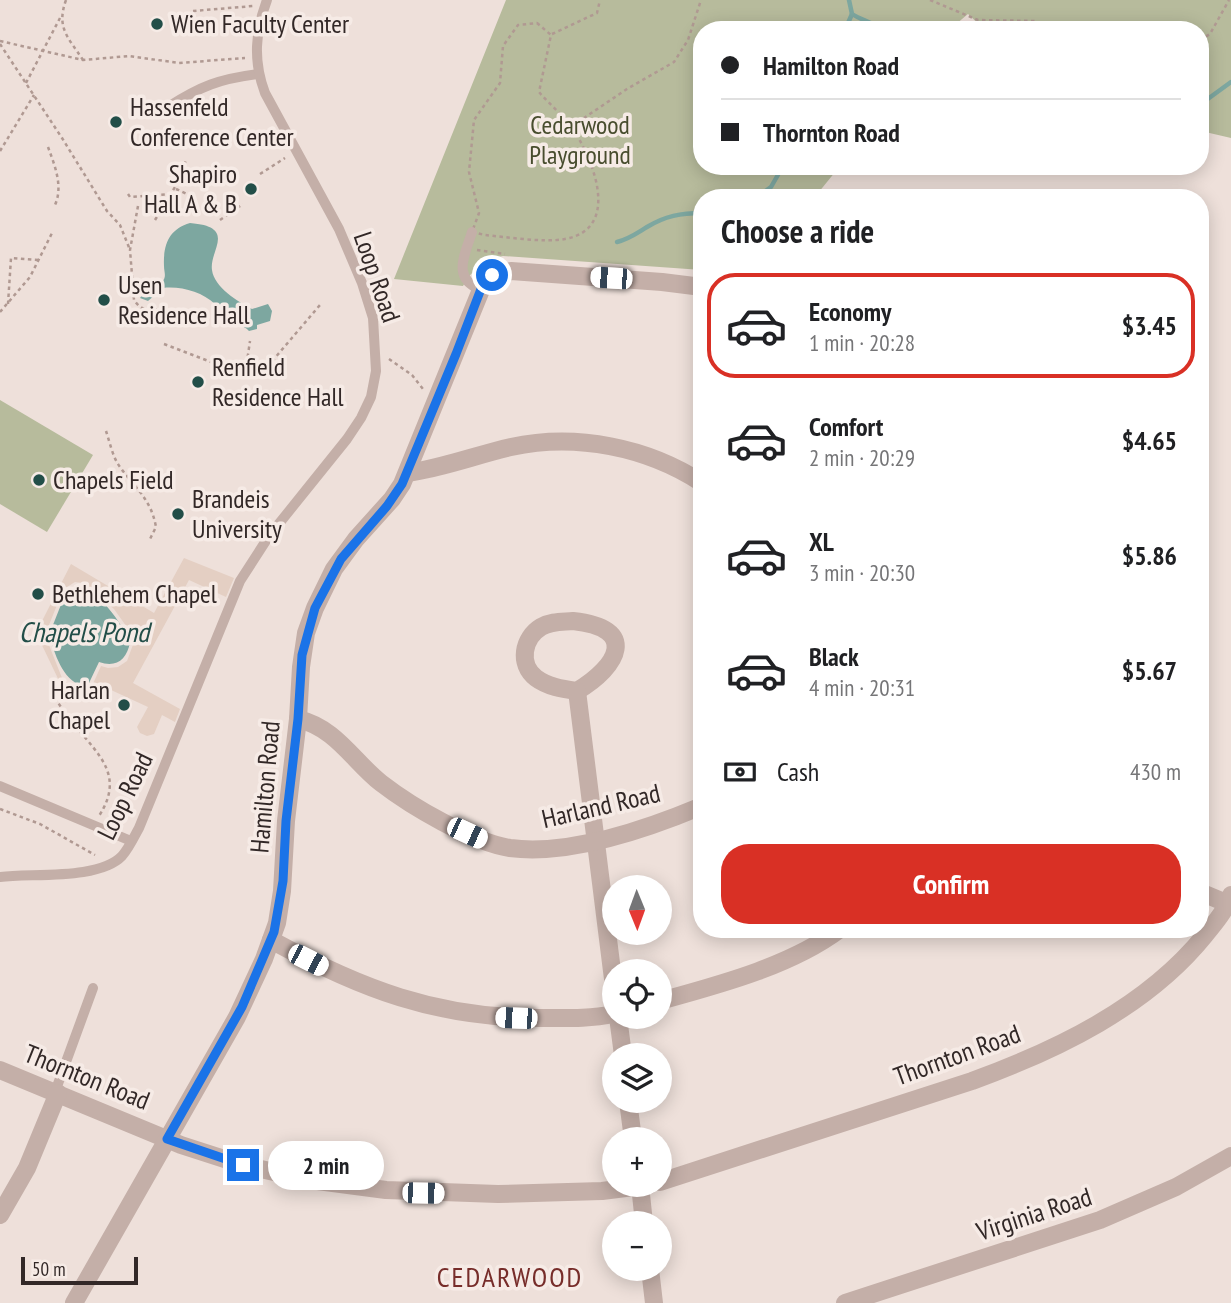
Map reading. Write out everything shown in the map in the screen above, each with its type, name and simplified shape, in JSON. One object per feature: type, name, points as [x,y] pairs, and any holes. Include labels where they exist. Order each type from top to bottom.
[{"type":"street","points":[[487,282],[511,271],[693,286]]},
{"type":"street","name":"Hamilton Road","points":[[74,1303],[242,1007],[271,940],[282,891],[302,655],[315,608],[341,559],[392,499],[407,473],[487,282]]},
{"type":"street","points":[[407,473],[513,447],[579,442],[640,454],[677,468],[693,478]]},
{"type":"street","points":[[573,621],[595,624],[611,633],[615,644],[613,658],[597,677],[577,691],[545,683],[536,678],[527,667],[525,650],[540,628],[556,622],[573,621]]},
{"type":"street","points":[[577,691],[611,959]]},
{"type":"street","name":"Harland Road","points":[[298,719],[317,725],[331,734],[371,775],[398,796],[484,841],[521,849],[554,847],[596,840],[693,809]]},
{"type":"street","points":[[1209,894],[1230,901]]},
{"type":"street","name":"Thornton Road","points":[[1209,929],[1230,901]]},
{"type":"street","points":[[672,997],[767,966],[825,938]]},
{"type":"street","name":"Thornton Road","points":[[672,1178],[1019,1064],[1053,1048],[1113,1013],[1159,981],[1202,938]]},
{"type":"street","points":[[271,940],[345,978],[391,996],[434,1008],[475,1016],[602,1016]]},
{"type":"street","name":"Thornton Road","points":[[0,1070],[167,1139],[259,1169],[320,1182],[386,1190],[508,1194],[602,1191]]},
{"type":"street","points":[[0,1215],[27,1168],[57,1093]]},
{"type":"street","name":"Virginia Road","points":[[845,1303],[1110,1217],[1169,1191],[1231,1156]]},
{"type":"street","points":[[651,1281],[654,1303]]},
{"type":"lane","name":"Loop Road","points":[[0,877],[88,872],[107,867],[122,855],[131,841],[240,581],[257,552],[347,439],[371,397],[377,353],[373,318],[362,283],[339,229],[265,93],[258,74],[257,34],[266,3]]},
{"type":"lane","points":[[168,107],[213,82],[258,74]]},
{"type":"lane","points":[[472,232],[463,258],[463,273],[468,283],[487,282]]},
{"type":"lane","points":[[0,786],[131,841]]},
{"type":"lane","points":[[57,1093],[93,988]]},
{"type":"path","points":[[26,83],[60,19],[66,0]]},
{"type":"path","points":[[551,35],[597,13],[600,0]]},
{"type":"path","points":[[694,21],[701,0]]},
{"type":"path","points":[[930,0],[978,20],[1035,21]]},
{"type":"path","points":[[1209,35],[1229,0]]},
{"type":"path","points":[[193,11],[266,3]]},
{"type":"path","points":[[60,19],[83,60]]},
{"type":"path","points":[[537,23],[551,35],[539,92],[571,127],[585,153],[598,188],[599,211],[594,222],[576,236],[562,240],[472,232],[478,213],[478,202],[469,172],[474,120],[500,83],[503,46],[518,25],[537,23]]},
{"type":"path","points":[[571,127],[627,89],[674,62],[688,40],[693,25]]},
{"type":"path","points":[[0,42],[83,60],[130,56],[179,64],[256,56]]},
{"type":"path","points":[[0,42],[107,211],[120,225],[131,250]]},
{"type":"path","points":[[0,151],[34,95]]},
{"type":"path","points":[[48,147],[57,171],[59,198],[54,207]]},
{"type":"path","points":[[260,174],[289,154]]},
{"type":"path","points":[[155,220],[181,177],[186,159]]},
{"type":"path","points":[[175,188],[189,195],[197,214]]},
{"type":"path","points":[[128,194],[130,197],[171,194]]},
{"type":"path","points":[[220,220],[243,204]]},
{"type":"path","points":[[138,206],[131,250],[134,300],[146,310],[154,311],[165,307]]},
{"type":"path","points":[[0,312],[22,289],[52,233]]},
{"type":"path","points":[[8,303],[11,258],[39,260]]},
{"type":"path","points":[[248,358],[268,366],[320,305]]},
{"type":"path","points":[[164,344],[244,375],[250,341]]},
{"type":"path","points":[[377,353],[412,375],[436,403]]},
{"type":"path","points":[[106,432],[118,465],[144,495],[153,511],[156,527],[150,539]]},
{"type":"path","points":[[51,692],[77,729],[95,747],[109,770],[110,790],[103,811],[94,825]]},
{"type":"path","points":[[0,808],[40,824],[101,859]]},
{"type":"green space","name":"Cedarwood Playground","points":[[506,0],[1231,0],[1231,138],[1209,133],[1209,21],[975,21],[968,14],[960,21],[693,21],[693,175],[833,175],[821,189],[693,189],[693,269],[503,256],[479,266],[463,286],[394,279]]},
{"type":"green space","name":"Chapels Field","points":[[0,400],[93,455],[47,532],[0,504]]},
{"type":"shaded area","points":[[184,558],[234,578],[226,597],[189,580],[133,683],[180,709],[175,722],[162,715],[154,734],[147,736],[140,733],[137,727],[148,707],[111,690],[93,698],[62,687],[40,641],[41,623],[71,564],[113,589],[116,585],[125,591],[124,595],[154,613]],"holes":[[[75,582],[83,583],[114,609],[134,642],[127,661],[118,667],[101,666],[92,686],[82,690],[71,686],[62,678],[45,635],[61,595]]]},
{"type":"water","points":[[190,223],[205,225],[217,234],[212,270],[217,282],[234,298],[252,309],[268,304],[272,311],[270,321],[249,331],[230,321],[210,300],[184,289],[163,288],[148,301],[140,298],[164,280],[166,245],[177,229]]},
{"type":"water","name":"Chapels Pond","points":[[76,586],[84,588],[100,600],[122,626],[130,642],[120,661],[111,664],[99,662],[89,683],[82,686],[64,672],[49,635],[64,597]]},
{"type":"waterway","points":[[849,0],[852,14],[867,21]]},
{"type":"waterway","points":[[849,21],[852,14]]},
{"type":"waterway","points":[[1209,98],[1231,82]]},
{"type":"waterway","points":[[768,189],[778,175]]},
{"type":"waterway","points":[[617,242],[667,218],[693,214]]},
{"type":"place","name":"Wien Faculty Center","points":[[157,24]]},
{"type":"place","name":"Hassenfeld Conference Center","points":[[116,122]]},
{"type":"place","name":"Shapiro Hall A & B","points":[[251,189]]},
{"type":"place","name":"Usen Residence Hall","points":[[104,300]]},
{"type":"place","name":"Renfield Residence Hall","points":[[198,382]]},
{"type":"place","name":"Chapels Field","points":[[39,480]]},
{"type":"place","name":"Brandeis University","points":[[178,514]]},
{"type":"place","name":"Bethlehem Chapel","points":[[38,594]]},
{"type":"place","name":"Harlan Chapel","points":[[124,705]]},
{"type":"district","name":"CEDARWOOD","points":[[510,1277]]},
{"type":"route","points":[[243,1165],[167,1139],[242,1007],[274,932],[282,891],[286,821],[306,633],[334,569],[402,484],[481,289],[492,275]]}]
